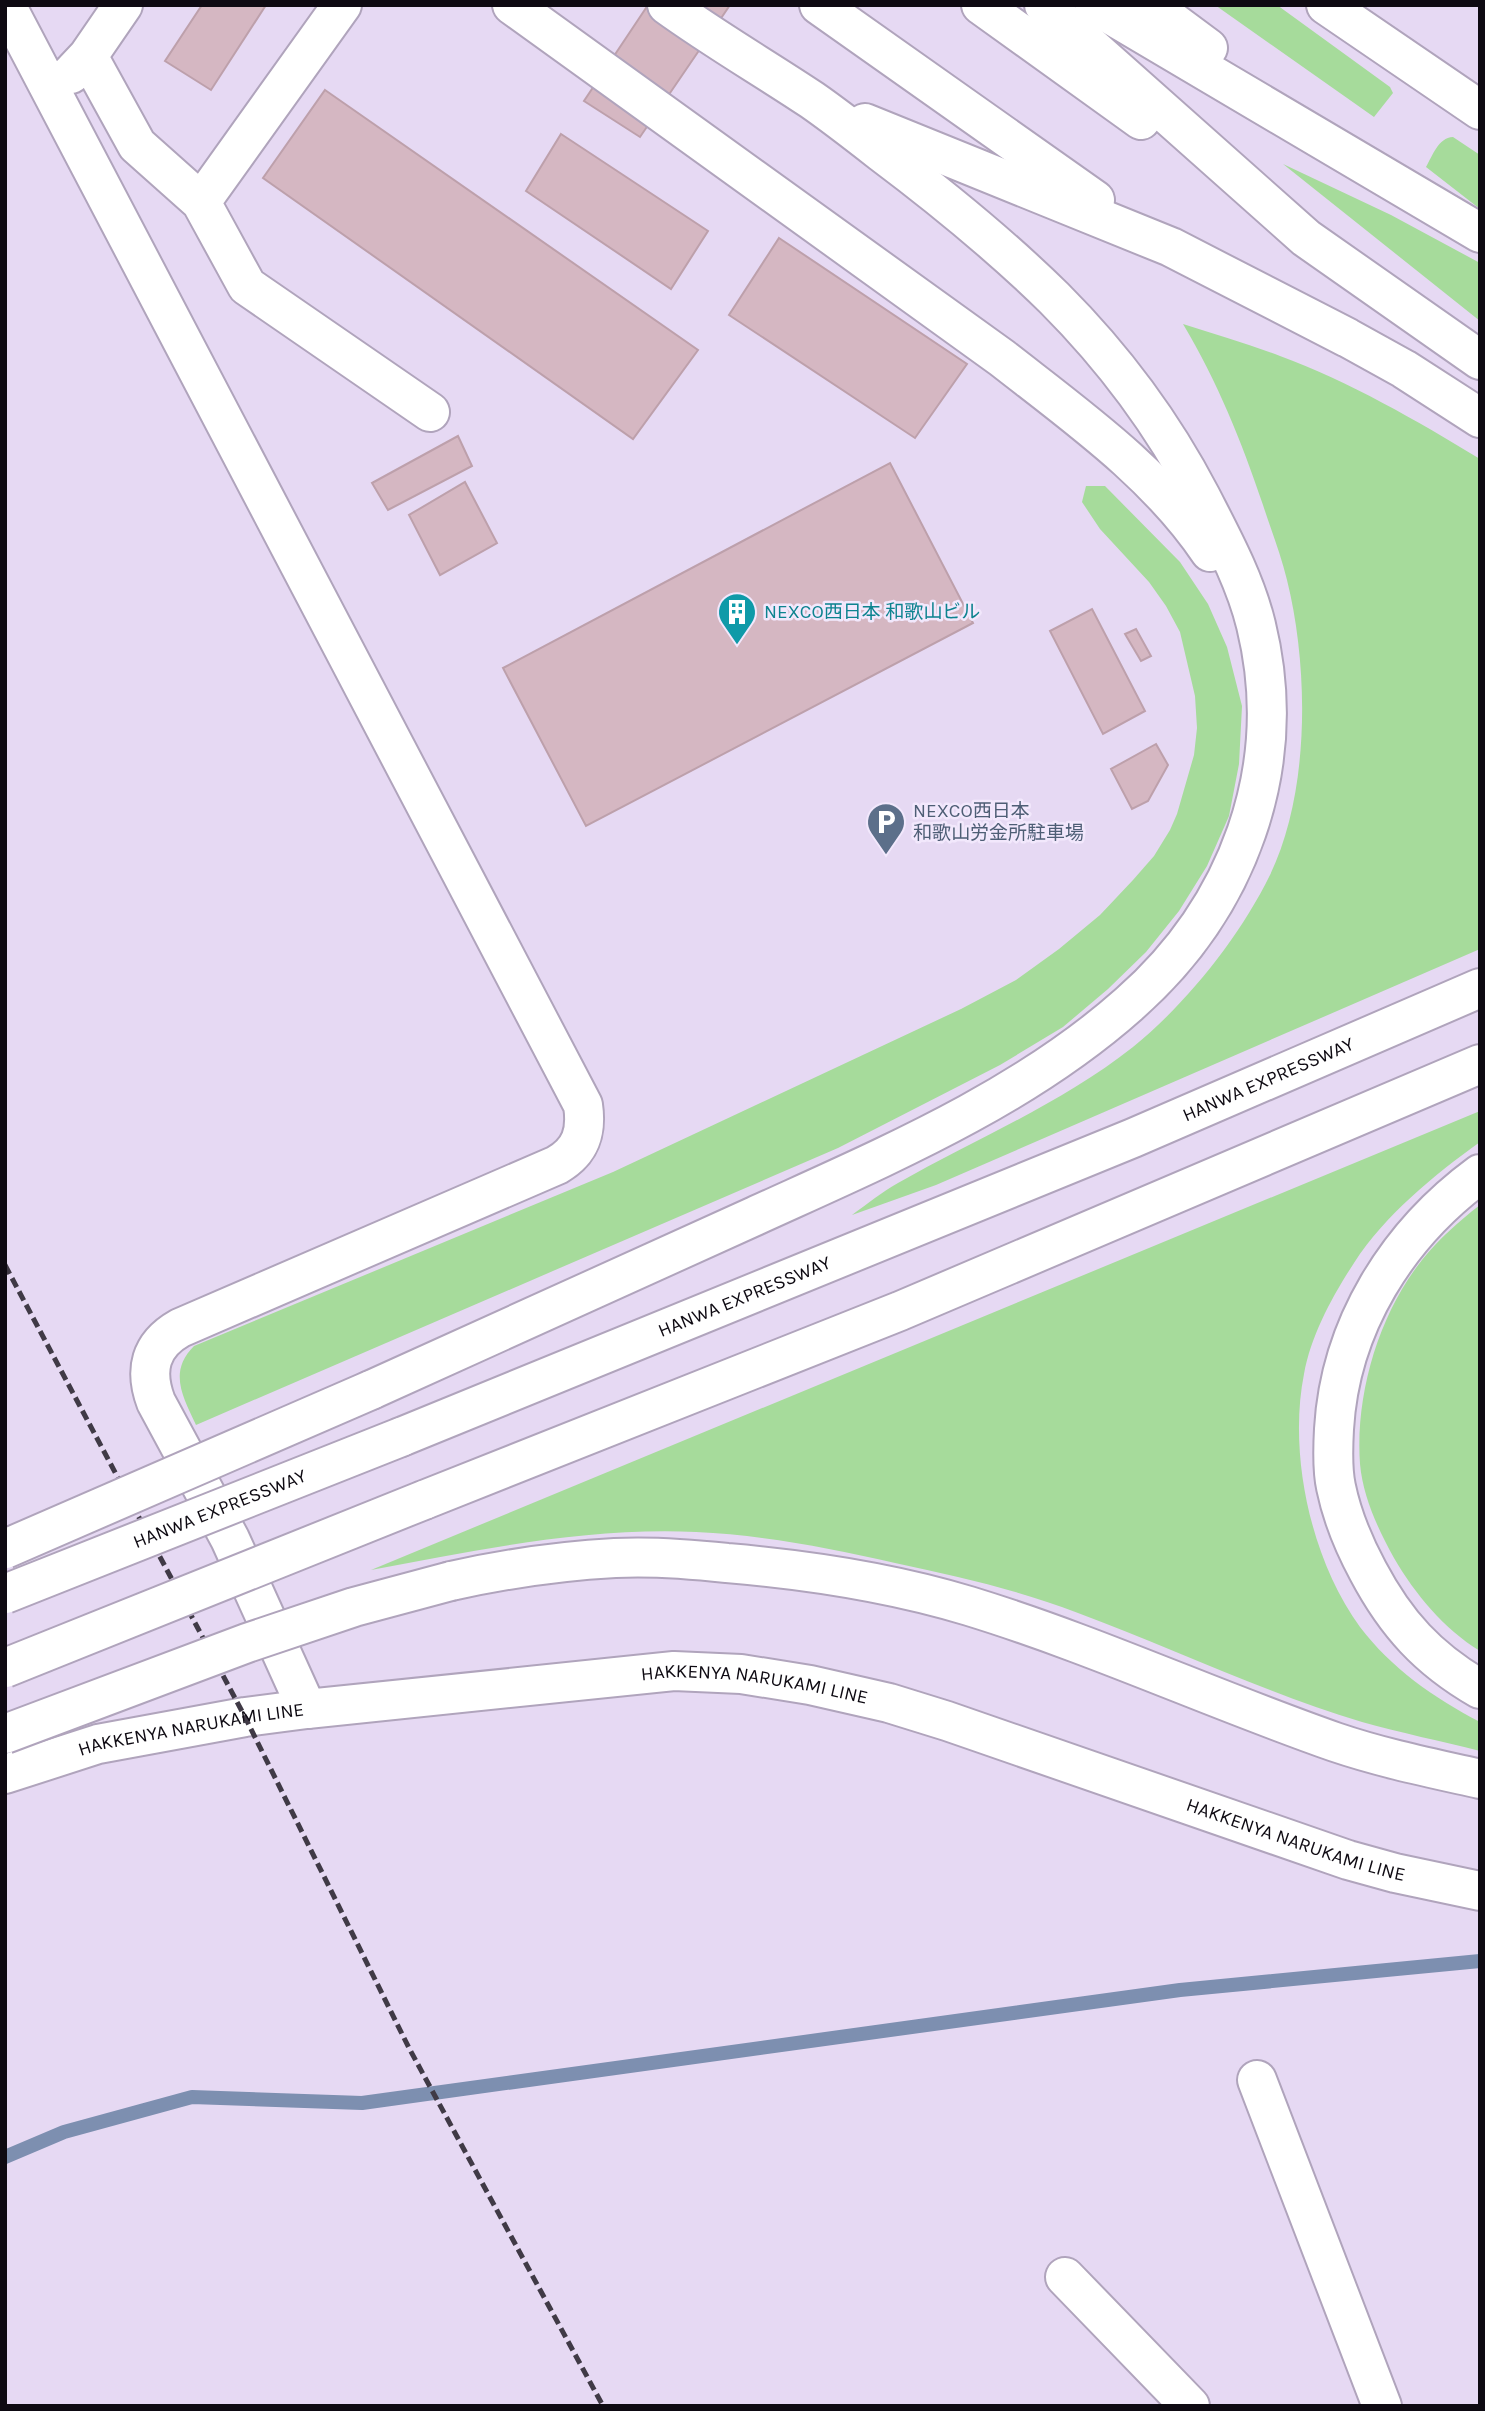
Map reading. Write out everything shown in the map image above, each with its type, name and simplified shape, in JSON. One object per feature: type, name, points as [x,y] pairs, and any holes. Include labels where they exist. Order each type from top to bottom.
[{"type":"main road","points":[[6,5],[583,1105],[584,1132],[570,1158],[180,1328],[166,1336],[155,1352],[149,1378],[156,1402],[230,1539],[307,1709]]},
{"type":"main road","points":[[53,94],[88,56],[123,5]]},
{"type":"main road","points":[[201,202],[342,5]]},
{"type":"main road","points":[[512,5],[1002,358],[1081,419],[1133,464],[1190,526],[1226,575],[1249,626],[1265,675]]},
{"type":"main road","points":[[5,1549],[371,1390],[839,1179],[999,1097],[1088,1037],[1129,1005],[1180,951],[1206,915],[1232,869],[1249,829],[1265,753],[1268,712],[1265,675],[1255,622],[1232,560],[1184,465],[1128,383],[1076,322],[1024,270],[920,181],[817,103],[667,5]]},
{"type":"main road","points":[[819,5],[1107,209],[1171,247],[1404,369],[1480,418]]},
{"type":"main road","points":[[981,5],[1480,360]]},
{"type":"main road","points":[[1044,5],[1306,238]]},
{"type":"main road","points":[[1094,5],[1464,224]]},
{"type":"main road","points":[[1150,5],[1237,70],[1464,224]]},
{"type":"main road","points":[[1326,5],[1480,110]]},
{"type":"main road","points":[[88,56],[136,145],[201,202],[247,286],[430,412]]},
{"type":"main road","points":[[817,103],[1171,247]]},
{"type":"main road","name":"HANWA EXPRESSWAY","points":[[5,1594],[401,1437],[1133,1138],[1480,988]]},
{"type":"main road","points":[[5,1668],[900,1311],[1480,1064]]},
{"type":"main road","points":[[1480,1174],[1434,1214],[1409,1241],[1377,1285],[1359,1321],[1346,1357],[1336,1398],[1333,1445],[1335,1485],[1345,1520],[1377,1587],[1399,1622],[1425,1650],[1450,1672],[1480,1689]]},
{"type":"main road","points":[[5,1734],[247,1643],[354,1607],[502,1570],[544,1564],[656,1557],[835,1575],[969,1606],[1335,1742],[1377,1755],[1480,1779]]},
{"type":"main road","name":"HAKKENYA NARUKAMI LINE","points":[[5,1774],[98,1744],[245,1717],[674,1671],[741,1674],[889,1703],[1348,1860],[1480,1891]]},
{"type":"main road","points":[[1257,2080],[1382,2406]]},
{"type":"main road","points":[[1065,2277],[1190,2406]]},
{"type":"green space","points":[[1215,5],[1277,5],[1390,87],[1393,93],[1374,117]]},
{"type":"green space","points":[[1453,137],[1480,155],[1480,209],[1426,167],[1443,140]]},
{"type":"green space","points":[[1283,164],[1391,215],[1480,263],[1480,321]]},
{"type":"green space","points":[[1183,324],[1306,366],[1407,416],[1480,459],[1480,949],[936,1185],[852,1215],[898,1183],[1077,1086],[1153,1030],[1192,990],[1227,946],[1270,875],[1283,842],[1293,806],[1302,730],[1302,691],[1294,615],[1282,561],[1246,458],[1218,390]]},
{"type":"green space","points":[[1086,486],[1105,486],[1180,562],[1208,604],[1227,647],[1242,706],[1239,764],[1229,816],[1207,866],[1179,911],[1146,952],[1063,1027],[1000,1065],[838,1148],[196,1425],[180,1385],[182,1365],[194,1346],[613,1172],[961,1009],[1016,980],[1100,915],[1154,856],[1170,830],[1194,755],[1197,728],[1195,696],[1180,632],[1149,582],[1100,529],[1082,502]]},
{"type":"green space","points":[[1480,1111],[1480,1142],[1428,1182],[1380,1228],[1346,1275],[1331,1302],[1307,1359],[1300,1405],[1299,1438],[1302,1472],[1317,1539],[1343,1600],[1372,1642],[1399,1669],[1446,1703],[1480,1722],[1480,1751],[1377,1726],[1326,1710],[1033,1597],[941,1573],[796,1543],[696,1532],[614,1533],[532,1542],[371,1570]]},
{"type":"green space","points":[[1480,1205],[1480,1651],[1454,1632],[1431,1610],[1394,1558],[1364,1489],[1359,1437],[1366,1383],[1382,1330],[1393,1305],[1422,1260]]},
{"type":"building","points":[[202,5],[266,5],[211,90],[165,61]]},
{"type":"building","points":[[648,5],[730,5],[640,137],[584,101]]},
{"type":"building","points":[[325,90],[698,350],[633,439],[263,178]]},
{"type":"building","points":[[561,134],[708,231],[671,289],[526,191]]},
{"type":"building","points":[[779,238],[967,364],[915,438],[729,315]]},
{"type":"building","points":[[458,436],[472,466],[388,510],[372,483]]},
{"type":"building","name":"NEXCO西日本 和歌山ビル","points":[[890,463],[973,623],[586,826],[503,668]]},
{"type":"building","points":[[465,482],[497,543],[440,575],[409,515]]},
{"type":"building","points":[[1092,609],[1145,711],[1103,734],[1050,631]]},
{"type":"building","points":[[1136,629],[1151,656],[1141,661],[1125,634]]},
{"type":"building","points":[[1156,744],[1168,765],[1148,801],[1132,809],[1111,769]]},
{"type":"waterway","points":[[5,2157],[64,2132],[192,2097],[362,2103],[1180,1990],[1480,1961]]},
{"type":"railway","points":[[5,1265],[245,1717],[409,2048],[603,2406]]},
{"type":"place","name":"NEXCO西日本 和歌山ビル","points":[[737,646]]},
{"type":"place","name":"NEXCO西日本 和歌山労金所駐車場","points":[[886,856]]}]
